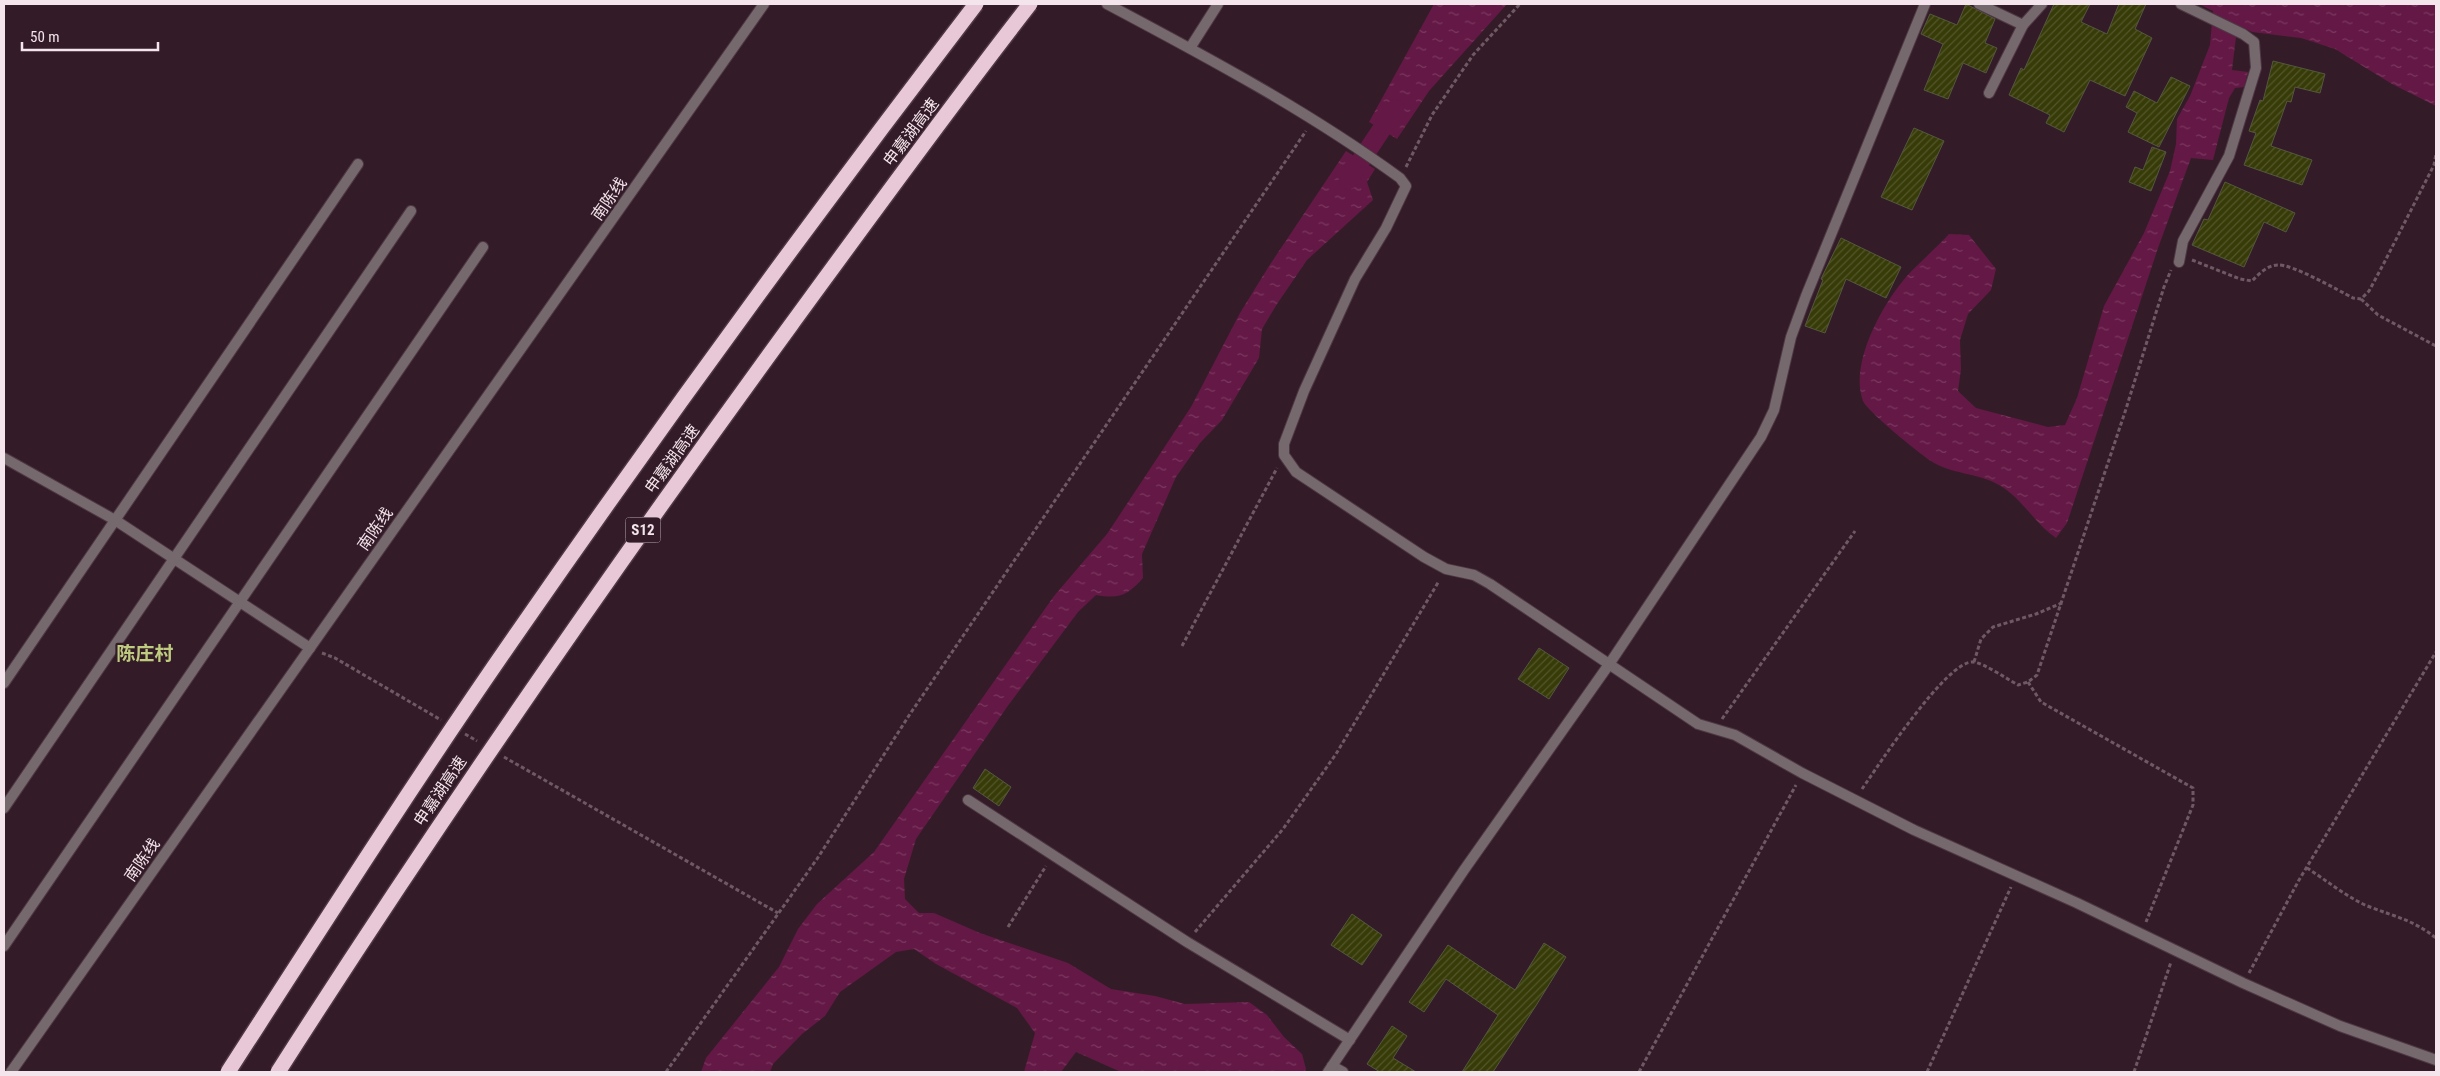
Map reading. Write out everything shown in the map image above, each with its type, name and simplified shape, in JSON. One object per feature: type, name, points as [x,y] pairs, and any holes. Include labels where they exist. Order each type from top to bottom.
[{"type":"highway","name":"申嘉湖高速","points":[[228,1072],[405,799],[520,629],[780,266],[976,4]]},
{"type":"highway","name":"申嘉湖高速","points":[[278,1072],[465,786],[665,497],[924,143],[1030,4]]},
{"type":"street","name":"南陈线","points":[[11,1072],[764,4]]},
{"type":"street","points":[[1107,4],[1190,48],[1349,142],[1400,178],[1406,186],[1400,204],[1355,279],[1304,391],[1284,444],[1284,455],[1296,472],[1310,483],[1446,569],[1474,576],[1490,584],[1610,663],[1690,720],[1735,735],[1756,745],[1802,774],[1854,800],[2243,983],[2340,1026],[2436,1060]]},
{"type":"street","points":[[1190,48],[1218,4]]},
{"type":"street","points":[[1343,1072],[1330,1069],[1464,870],[1610,663],[1761,437],[1774,410],[1791,337],[1806,296],[1925,4]]},
{"type":"street","points":[[1979,4],[2023,25]]},
{"type":"street","points":[[1988,93],[2023,25],[2042,4]]},
{"type":"street","points":[[2179,262],[2184,241],[2229,156],[2256,68],[2254,42],[2243,34],[2181,4]]},
{"type":"street","points":[[4,684],[358,164]]},
{"type":"street","points":[[4,808],[411,211]]},
{"type":"street","points":[[4,946],[484,247]]},
{"type":"street","points":[[4,458],[115,520],[310,648]]},
{"type":"street","points":[[968,800],[1187,942],[1350,1040]]},
{"type":"path","points":[[1400,178],[1432,115],[1473,55],[1520,4]]},
{"type":"path","points":[[666,1072],[817,859],[921,698],[1313,121]]},
{"type":"path","points":[[1854,800],[1914,716],[1948,675],[1961,664],[1974,662],[2018,685],[2028,682],[2037,675],[2164,287],[2173,266],[2184,258],[2240,279],[2252,281],[2265,269],[2278,264],[2300,272],[2353,298],[2361,298],[2369,291],[2384,264],[2434,164],[2436,154]]},
{"type":"path","points":[[2361,298],[2378,315],[2436,346]]},
{"type":"path","points":[[1182,646],[1284,455]]},
{"type":"path","points":[[1714,729],[1855,531]]},
{"type":"path","points":[[1187,942],[1294,814],[1336,754],[1446,569]]},
{"type":"path","points":[[1974,662],[1981,639],[1993,627],[2036,614],[2062,603]]},
{"type":"path","points":[[310,648],[335,658],[445,722]]},
{"type":"path","points":[[2243,983],[2307,868],[2436,652]]},
{"type":"path","points":[[2028,682],[2041,702],[2194,788],[2193,805],[2141,934]]},
{"type":"path","points":[[462,732],[479,742]]},
{"type":"path","points":[[496,752],[778,913]]},
{"type":"path","points":[[1639,1072],[1802,774]]},
{"type":"path","points":[[1008,927],[1053,855]]},
{"type":"path","points":[[2307,868],[2368,906],[2400,916],[2425,929],[2436,938]]},
{"type":"path","points":[[1928,1072],[2016,875]]},
{"type":"path","points":[[2134,1072],[2175,950]]},
{"type":"water","points":[[1434,4],[1507,4],[1429,91],[1397,139],[1369,122]]},
{"type":"water","points":[[2199,4],[2436,4],[2436,106],[2392,84],[2335,49],[2301,38],[2252,32],[2242,27],[2236,37],[2232,70],[2248,72],[2244,87],[2235,88],[2229,98],[2213,160],[2191,158],[2158,248],[2067,523],[2056,538],[2007,490],[1991,481],[1947,469],[1931,461],[1883,423],[1863,401],[1860,386],[1860,370],[1864,353],[1878,319],[1906,277],[1949,234],[1969,235],[1996,269],[1991,290],[1968,314],[1960,340],[1961,369],[1958,391],[1976,408],[2048,427],[2065,425],[2077,398],[2104,306],[2144,233],[2170,171],[2176,144],[2177,119],[2190,96],[2210,45],[2213,11]]},
{"type":"water","points":[[1346,151],[1375,169],[1367,182],[1373,200],[1307,260],[1277,304],[1262,329],[1259,358],[1222,420],[1200,443],[1176,477],[1142,554],[1143,578],[1132,589],[1122,595],[1111,597],[1096,595],[1078,612],[1007,707],[916,839],[904,879],[905,899],[919,913],[934,913],[980,933],[1068,963],[1111,989],[1155,996],[1185,1004],[1249,1002],[1267,1015],[1284,1037],[1302,1054],[1305,1072],[1121,1072],[1076,1052],[1061,1072],[1024,1072],[1035,1033],[1017,1008],[936,964],[914,949],[896,952],[840,992],[825,1016],[802,1034],[773,1064],[770,1072],[701,1072],[706,1058],[779,967],[798,929],[817,904],[874,852],[1054,596],[1107,534],[1191,407],[1240,313],[1269,266]]},
{"type":"building","points":[[1966,4],[1995,19],[1985,43],[1997,48],[1986,73],[1963,63],[1948,99],[1924,90],[1943,44],[1921,34],[1930,14],[1957,25]]},
{"type":"building","points":[[2054,4],[2090,4],[2081,22],[2107,34],[2119,4],[2146,4],[2135,29],[2152,38],[2125,96],[2090,80],[2064,132],[2046,123],[2050,115],[2009,95],[2021,68],[2024,70]]},
{"type":"building","points":[[2273,61],[2325,74],[2320,93],[2295,87],[2291,102],[2287,101],[2271,146],[2312,160],[2302,185],[2244,165],[2256,133],[2249,131],[2260,100],[2263,101]]},
{"type":"building","points":[[2171,77],[2190,86],[2159,147],[2128,132],[2137,113],[2126,107],[2134,91],[2157,103]]},
{"type":"building","points":[[1914,128],[1944,141],[1912,210],[1881,197]]},
{"type":"building","points":[[2152,147],[2166,152],[2151,191],[2129,182],[2135,167],[2143,170]]},
{"type":"building","points":[[2225,182],[2295,213],[2286,232],[2264,222],[2244,267],[2192,245],[2204,219],[2208,220]]},
{"type":"building","points":[[1841,238],[1901,267],[1886,298],[1846,279],[1825,333],[1805,326],[1823,280],[1821,279]]},
{"type":"building","points":[[1539,648],[1569,668],[1549,699],[1518,679]]},
{"type":"building","points":[[985,769],[1011,787],[999,806],[973,788]]},
{"type":"building","points":[[1352,914],[1382,935],[1362,965],[1331,945]]},
{"type":"building","points":[[1544,943],[1566,957],[1537,1004],[1493,1072],[1462,1072],[1498,1015],[1446,979],[1424,1012],[1409,1002],[1448,945],[1515,990]]},
{"type":"building","points":[[1392,1026],[1407,1036],[1393,1058],[1416,1072],[1380,1072],[1367,1064]]},
{"type":"waterway","points":[[1348,180],[1395,109]]},
{"type":"district","name":"陈庄村","points":[[145,653]]}]
